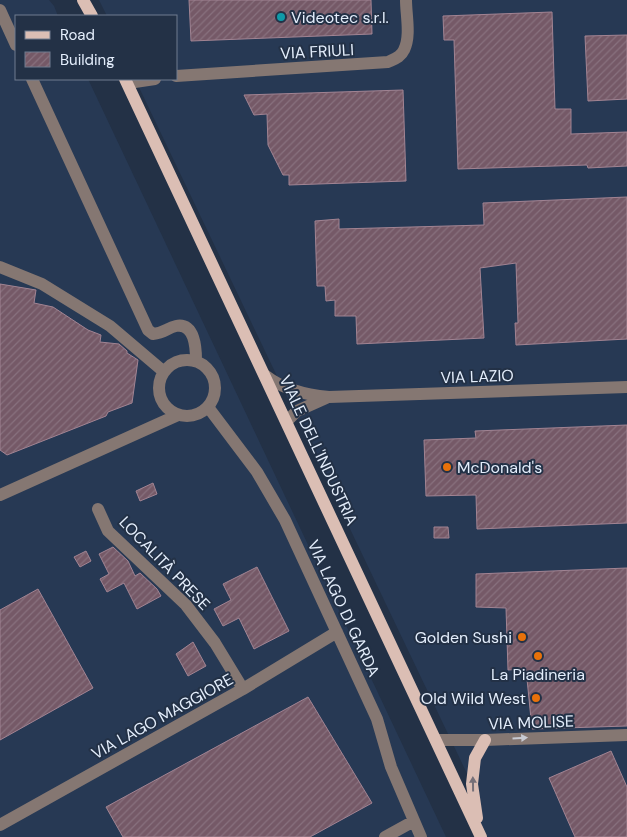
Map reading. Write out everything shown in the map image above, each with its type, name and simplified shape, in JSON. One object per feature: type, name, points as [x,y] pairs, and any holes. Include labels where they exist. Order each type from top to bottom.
[{"type":"main road","points":[[83,0],[91,15]]},
{"type":"main road","name":"VIALE DELL'INDUSTRIA","points":[[127,81],[480,834]]},
{"type":"main road","points":[[480,834],[472,784],[475,758],[485,740]]},
{"type":"street","name":"VIA FRIULI","points":[[178,76],[388,62],[398,58],[404,51],[407,34],[406,0]]},
{"type":"street","points":[[0,10],[15,43]]},
{"type":"street","points":[[32,80],[148,330],[153,334],[162,334],[175,326],[182,326],[189,330],[195,341],[196,360]]},
{"type":"street","points":[[127,81],[141,80]]},
{"type":"street","points":[[0,267],[42,284],[110,326],[163,371]]},
{"type":"street","points":[[178,360],[196,360],[205,365],[211,372],[215,380],[216,390],[208,407],[194,415],[178,415],[163,403],[159,396],[160,379],[163,371],[170,364],[178,360]]},
{"type":"street","points":[[266,376],[273,382],[298,391],[329,397]]},
{"type":"street","name":"VIA LAZIO","points":[[329,397],[627,387]]},
{"type":"street","points":[[287,422],[297,411],[329,397]]},
{"type":"street","name":"VIA LAGO DI GARDA","points":[[208,407],[234,440],[267,488],[285,520],[377,719],[391,767],[421,837]]},
{"type":"street","points":[[0,495],[178,415]]},
{"type":"street","name":"LOCALITÀ PRESE","points":[[98,509],[108,531],[186,605],[215,644],[243,689]]},
{"type":"street","name":"VIA LAGO MAGGIORE","points":[[0,825],[243,689],[337,632]]},
{"type":"street","name":"VIA MOLISE","points":[[436,740],[627,735]]},
{"type":"street","points":[[385,837],[414,821]]},
{"type":"shaded area","points":[[0,0],[49,0],[58,15],[15,15],[15,80],[88,80],[446,837],[0,837]]},
{"type":"shaded area","points":[[99,0],[627,0],[627,837],[481,837],[472,784],[135,80],[178,80],[178,15],[106,15]]},
{"type":"building","name":"Videotec s.r.l.","points":[[189,0],[371,0],[372,34],[191,41]]},
{"type":"building","points":[[552,12],[555,109],[571,109],[571,134],[627,132],[627,166],[588,168],[587,165],[458,169],[454,40],[444,40],[443,16]]},
{"type":"building","points":[[627,35],[627,99],[588,101],[585,36]]},
{"type":"building","points":[[403,90],[406,181],[289,185],[289,175],[283,175],[268,145],[267,114],[254,115],[244,95]]},
{"type":"building","points":[[627,197],[627,339],[516,345],[515,323],[518,323],[516,263],[480,268],[484,338],[357,344],[356,316],[335,316],[335,300],[326,301],[325,286],[317,286],[315,221],[339,219],[339,229],[484,225],[483,203]]},
{"type":"building","points":[[0,284],[36,290],[34,303],[53,307],[88,330],[101,335],[100,342],[119,344],[127,353],[138,360],[132,403],[108,412],[106,416],[7,455],[0,450]]},
{"type":"building","points":[[627,425],[627,523],[477,529],[476,495],[426,496],[424,440],[476,438],[475,431]]},
{"type":"building","points":[[153,483],[157,494],[140,501],[136,491]]},
{"type":"building","points":[[434,527],[448,527],[449,538],[434,538]]},
{"type":"building","points":[[113,547],[128,561],[135,576],[140,573],[157,589],[161,596],[137,609],[124,583],[107,592],[100,579],[109,574],[99,554]]},
{"type":"building","points":[[86,551],[91,561],[80,567],[74,557]]},
{"type":"building","points":[[257,567],[289,631],[254,649],[239,618],[223,626],[214,609],[231,600],[223,584]]},
{"type":"building","points":[[627,568],[627,726],[532,729],[526,669],[508,670],[506,608],[476,607],[476,574]]},
{"type":"building","points":[[38,589],[93,688],[0,740],[0,610]]},
{"type":"building","points":[[193,642],[206,666],[188,676],[176,654]]},
{"type":"building","points":[[308,697],[372,803],[310,837],[123,837],[106,807]]},
{"type":"building","points":[[611,751],[627,787],[627,837],[575,837],[549,778]]},
{"type":"place","name":"Videotec s.r.l.","points":[[281,17]]},
{"type":"place","name":"McDonald's","points":[[447,467]]},
{"type":"place","name":"Golden Sushi","points":[[522,637]]},
{"type":"place","name":"La Piadineria","points":[[538,656]]},
{"type":"place","name":"Old Wild West","points":[[536,698]]}]
